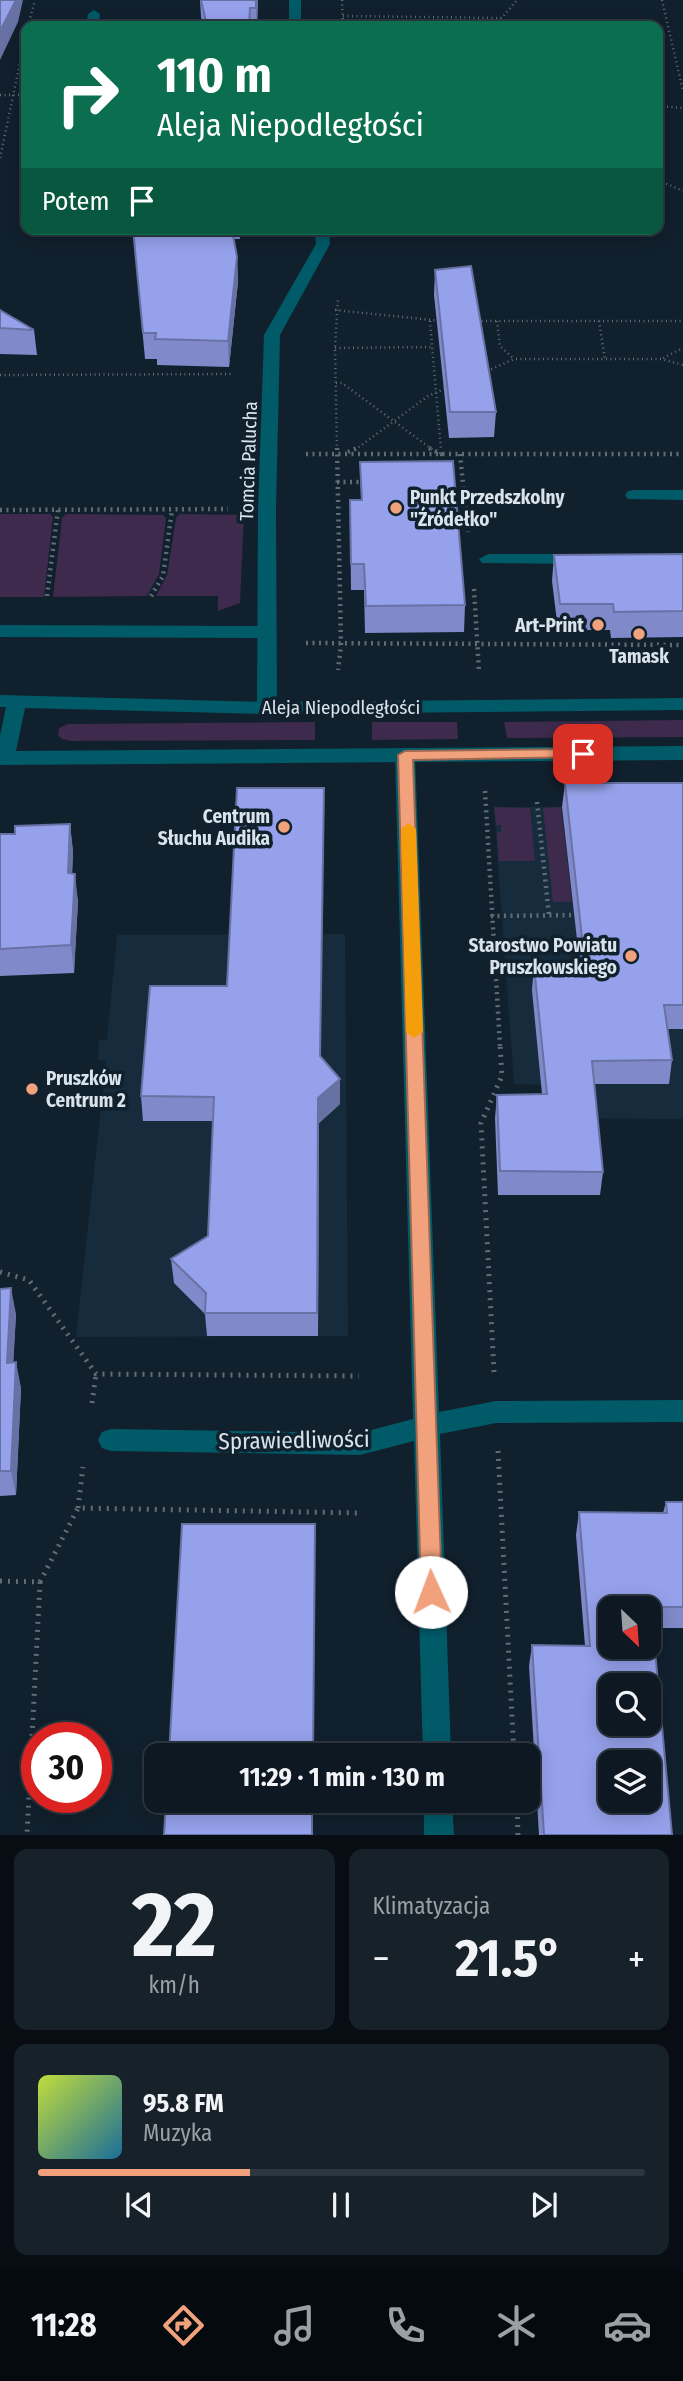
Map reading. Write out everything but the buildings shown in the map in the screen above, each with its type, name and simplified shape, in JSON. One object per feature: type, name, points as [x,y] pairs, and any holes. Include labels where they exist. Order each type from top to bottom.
[{"type":"street","points":[[295,0],[295,21]]},
{"type":"street","name":"Tomcia Palucha","points":[[267,708],[267,509],[272,335],[323,244],[322,235]]},
{"type":"street","points":[[634,495],[683,495]]},
{"type":"street","points":[[488,559],[600,559]]},
{"type":"street","points":[[0,631],[267,632]]},
{"type":"street","points":[[9,701],[3,758],[683,753]]},
{"type":"street","name":"Aleja Niepodległości","points":[[9,701],[267,708],[683,704]]},
{"type":"street","points":[[405,755],[437,1743]]},
{"type":"street","name":"Sprawiedliwości","points":[[111,1440],[360,1444],[426,1429],[467,1416],[496,1412],[683,1411]]},
{"type":"street","points":[[438,1813],[439,1835]]},
{"type":"path","points":[[29,21],[35,0]]},
{"type":"path","points":[[342,0],[342,21]]},
{"type":"path","points":[[499,21],[517,0]]},
{"type":"path","points":[[662,0],[683,91]]},
{"type":"path","points":[[342,16],[502,18]]},
{"type":"path","points":[[0,158],[13,108],[21,57]]},
{"type":"path","points":[[0,95],[21,95]]},
{"type":"path","points":[[663,106],[683,108]]},
{"type":"path","points":[[663,182],[683,191]]},
{"type":"path","points":[[340,287],[335,310],[335,348],[341,645],[683,645]]},
{"type":"path","points":[[335,310],[443,321]]},
{"type":"path","points":[[430,321],[441,454]]},
{"type":"path","points":[[470,321],[683,321]]},
{"type":"path","points":[[497,321],[500,346],[514,359]]},
{"type":"path","points":[[599,321],[605,359]]},
{"type":"path","points":[[335,348],[433,347]]},
{"type":"path","points":[[662,359],[683,348]]},
{"type":"path","points":[[482,374],[514,359],[662,359],[683,365]]},
{"type":"path","points":[[0,375],[241,374]]},
{"type":"path","points":[[336,383],[342,383],[441,454]]},
{"type":"path","points":[[337,454],[354,451],[435,393],[459,383]]},
{"type":"path","points":[[337,454],[683,454]]},
{"type":"path","points":[[337,482],[365,482]]},
{"type":"path","points":[[0,510],[267,509]]},
{"type":"path","points":[[43,631],[58,510]]},
{"type":"path","points":[[147,631],[151,596],[163,576],[172,510]]},
{"type":"path","points":[[485,790],[502,1076],[481,1123],[495,1387]]},
{"type":"path","points":[[537,802],[549,915]]},
{"type":"path","points":[[491,916],[586,915]]},
{"type":"path","points":[[0,1272],[29,1280],[96,1374],[359,1376]]},
{"type":"path","points":[[498,1446],[513,1743]]},
{"type":"path","points":[[27,1835],[40,1581],[78,1508],[361,1513]]},
{"type":"path","points":[[0,1581],[40,1581]]},
{"type":"path","points":[[517,1813],[518,1835]]},
{"type":"shaded area","points":[[0,514],[50,514],[53,517],[44,597],[0,597]]},
{"type":"shaded area","points":[[66,514],[163,515],[166,518],[159,574],[147,596],[53,597],[62,518]]},
{"type":"shaded area","points":[[180,514],[244,515],[240,603],[218,611],[218,596],[156,596],[167,575],[176,518]]},
{"type":"shaded area","points":[[683,720],[683,737],[507,738],[504,722]]},
{"type":"shaded area","points":[[315,722],[315,740],[71,741],[58,735],[59,728],[68,724]]},
{"type":"shaded area","points":[[372,722],[457,722],[458,739],[372,740]]},
{"type":"shaded area","name":"Starostwo Powiatu Pruszkowskiego","points":[[683,806],[683,1119],[547,1118],[545,1085],[514,1084],[494,807]]},
{"type":"shaded area","points":[[494,807],[530,808],[535,861],[499,861],[497,833],[501,832],[501,825],[496,825]]},
{"type":"shaded area","points":[[561,807],[572,902],[553,902],[543,808]]},
{"type":"shaded area","points":[[345,934],[348,1336],[76,1337],[106,1061],[98,1060],[99,1040],[107,1040],[117,935]]},
{"type":"slow traffic","points":[[408,829],[414,1032]]},
{"type":"place","name":"Punkt Przedszkolny \"Źródełko\"","points":[[396,508]]},
{"type":"place","name":"Art-Print","points":[[598,625]]},
{"type":"place","name":"Tamask","points":[[639,634]]},
{"type":"place","name":"Centrum Słuchu Audika","points":[[284,827]]},
{"type":"place","name":"Starostwo Powiatu Pruszkowskiego","points":[[631,956]]},
{"type":"place","name":"Pruszków Centrum 2","points":[[32,1089]]},
{"type":"route","points":[[431,1592],[405,755],[583,754]]}]
